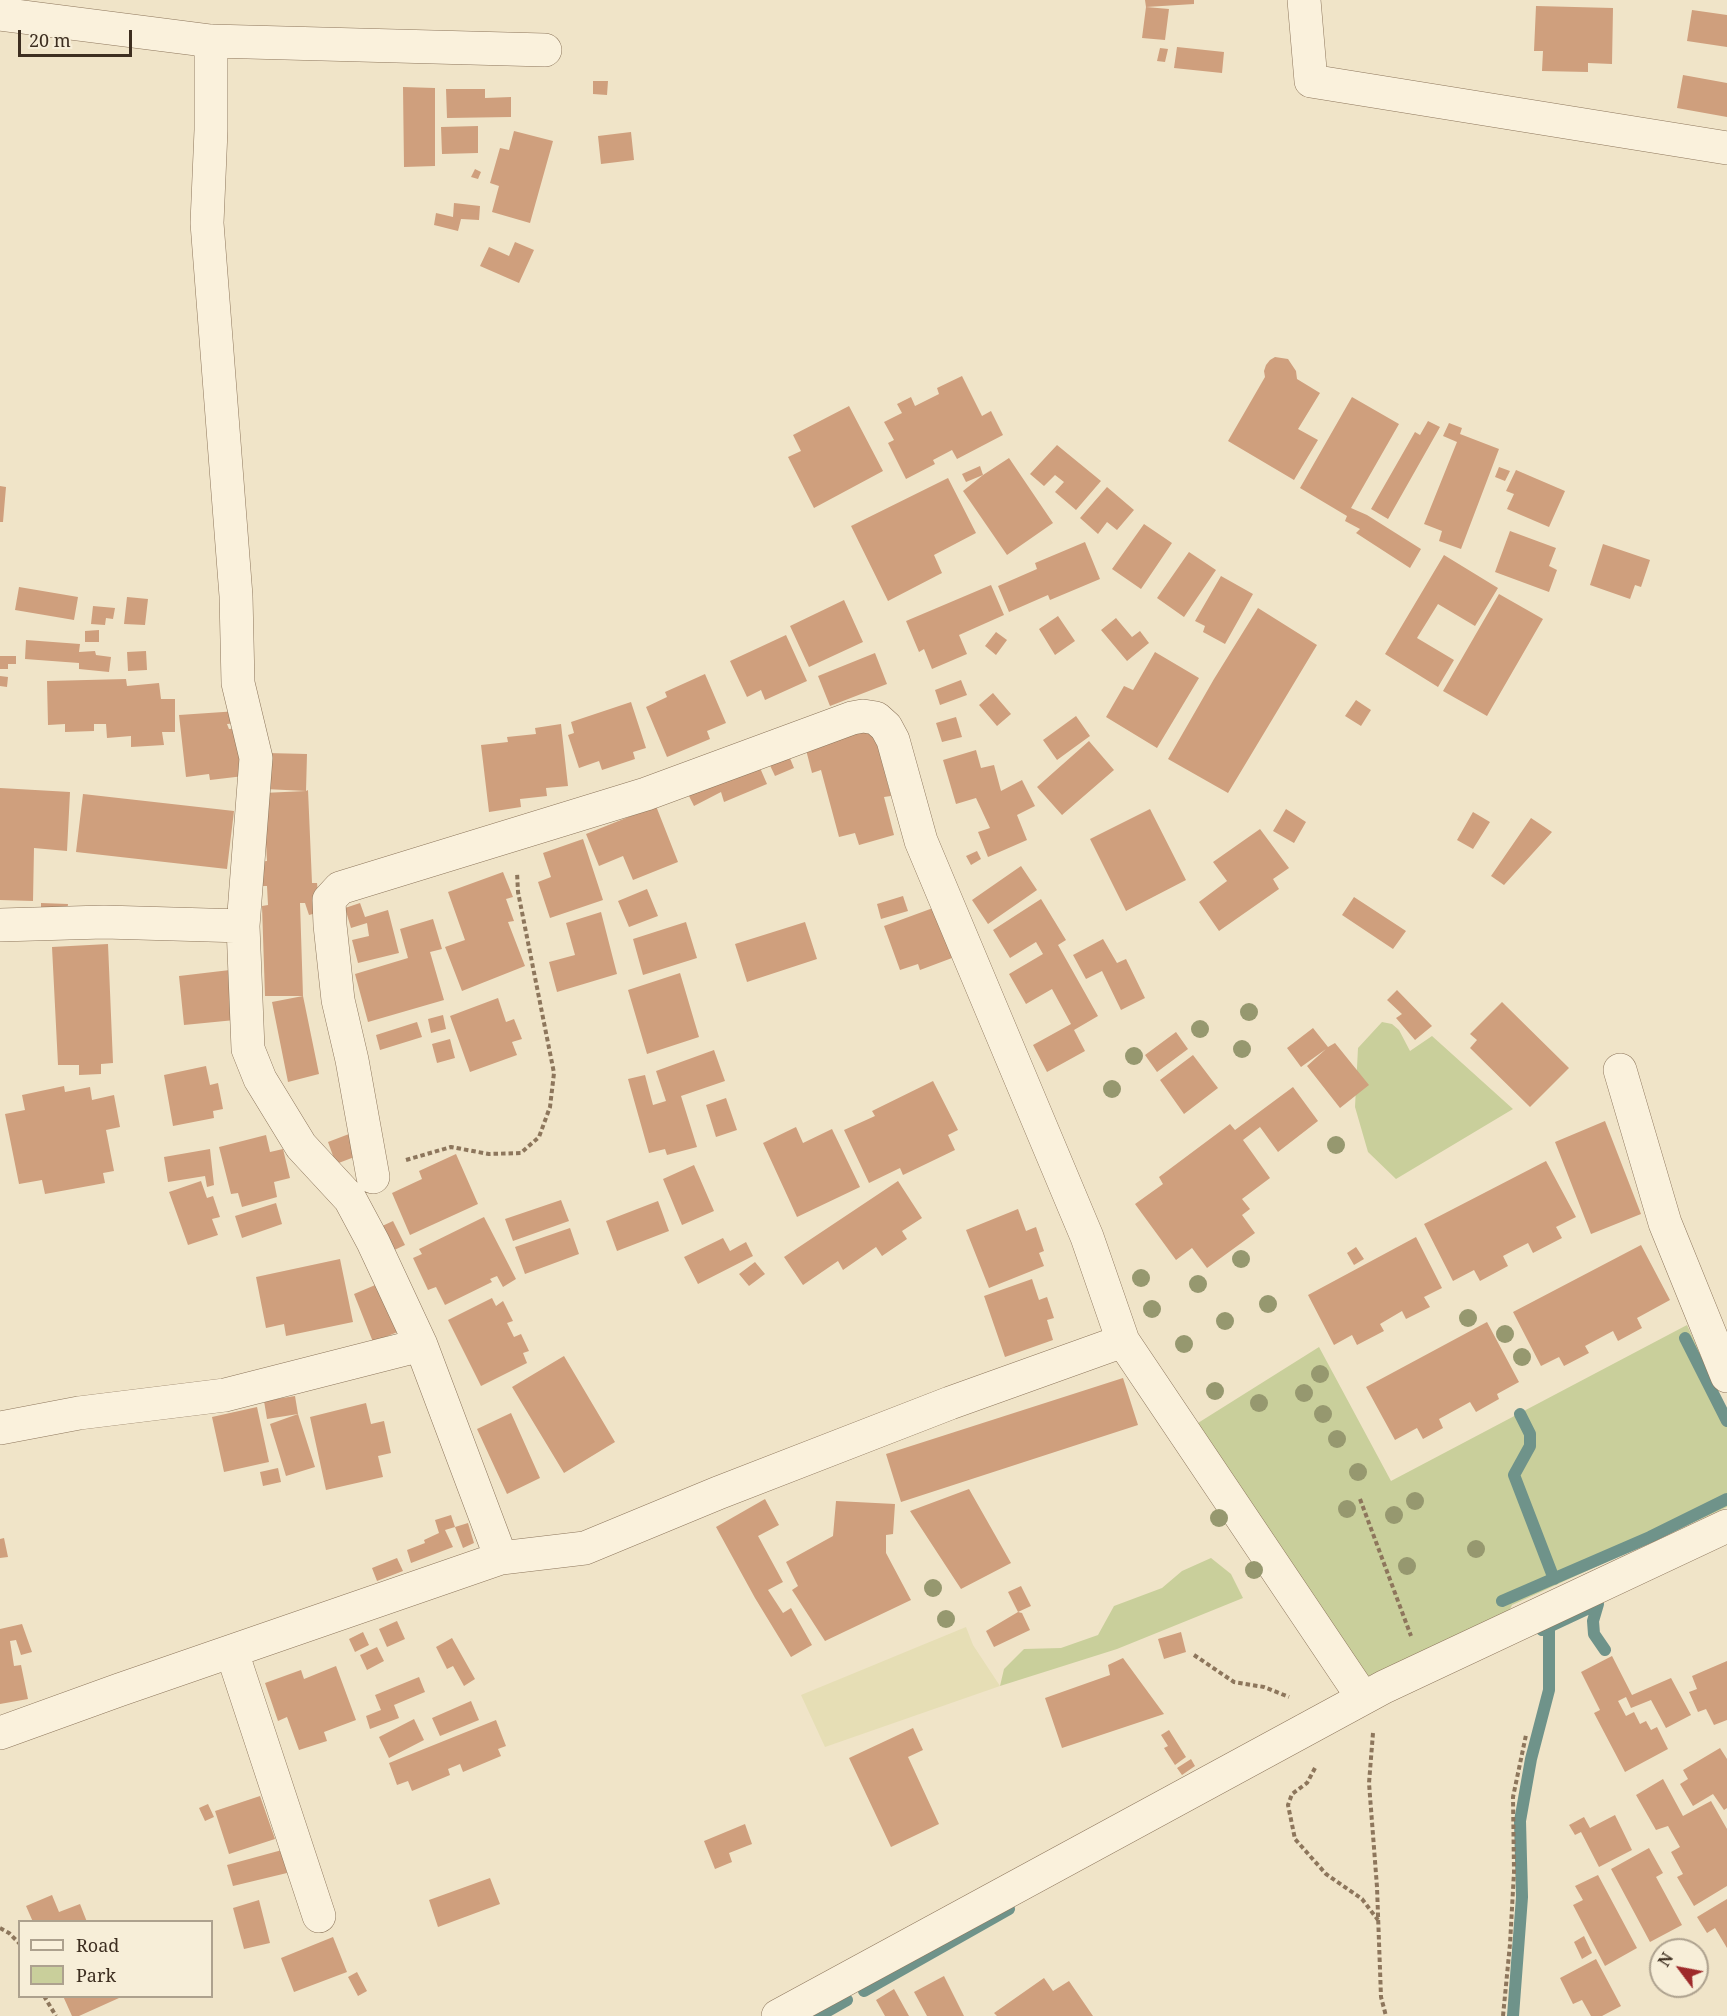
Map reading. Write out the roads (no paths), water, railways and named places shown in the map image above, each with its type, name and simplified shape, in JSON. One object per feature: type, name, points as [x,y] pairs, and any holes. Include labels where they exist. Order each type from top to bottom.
[{"type":"street","points":[[1304,0],[1311,81],[1727,148]]},
{"type":"street","points":[[0,14],[211,41],[545,50]]},
{"type":"street","points":[[211,41],[211,130],[207,223],[236,596],[238,683],[256,758],[243,926],[248,1049],[260,1079],[301,1146],[374,1179]]},
{"type":"street","points":[[501,1558],[421,1345],[373,1242],[374,1179],[352,1060],[338,1000],[329,900],[340,888],[646,794],[852,718],[863,716],[876,718],[886,727],[893,740],[921,841],[1083,1227],[1123,1341],[1363,1698]]},
{"type":"street","points":[[0,925],[104,922],[243,926]]},
{"type":"street","points":[[1620,1070],[1665,1222],[1727,1376]]},
{"type":"street","points":[[0,1734],[501,1558],[585,1548],[718,1493],[939,1407],[1123,1341]]},
{"type":"street","points":[[0,1428],[79,1413],[225,1395],[421,1345]]},
{"type":"street","points":[[778,2016],[1363,1698],[1422,1668],[1727,1526]]},
{"type":"street","points":[[232,1652],[319,1916]]},
{"type":"waterway","points":[[1685,1338],[1727,1421]]},
{"type":"waterway","points":[[1520,1414],[1530,1434],[1530,1446],[1514,1475],[1554,1579]]},
{"type":"waterway","points":[[1502,1601],[1650,1537],[1727,1499]]},
{"type":"waterway","points":[[1598,1604],[1593,1621],[1594,1634],[1605,1650]]},
{"type":"waterway","points":[[1542,1630],[1589,1608]]},
{"type":"waterway","points":[[1513,2016],[1522,1897],[1520,1821],[1531,1759],[1549,1690],[1549,1627]]},
{"type":"waterway","points":[[864,1991],[1009,1909]]},
{"type":"waterway","points":[[819,2016],[847,2000]]}]
